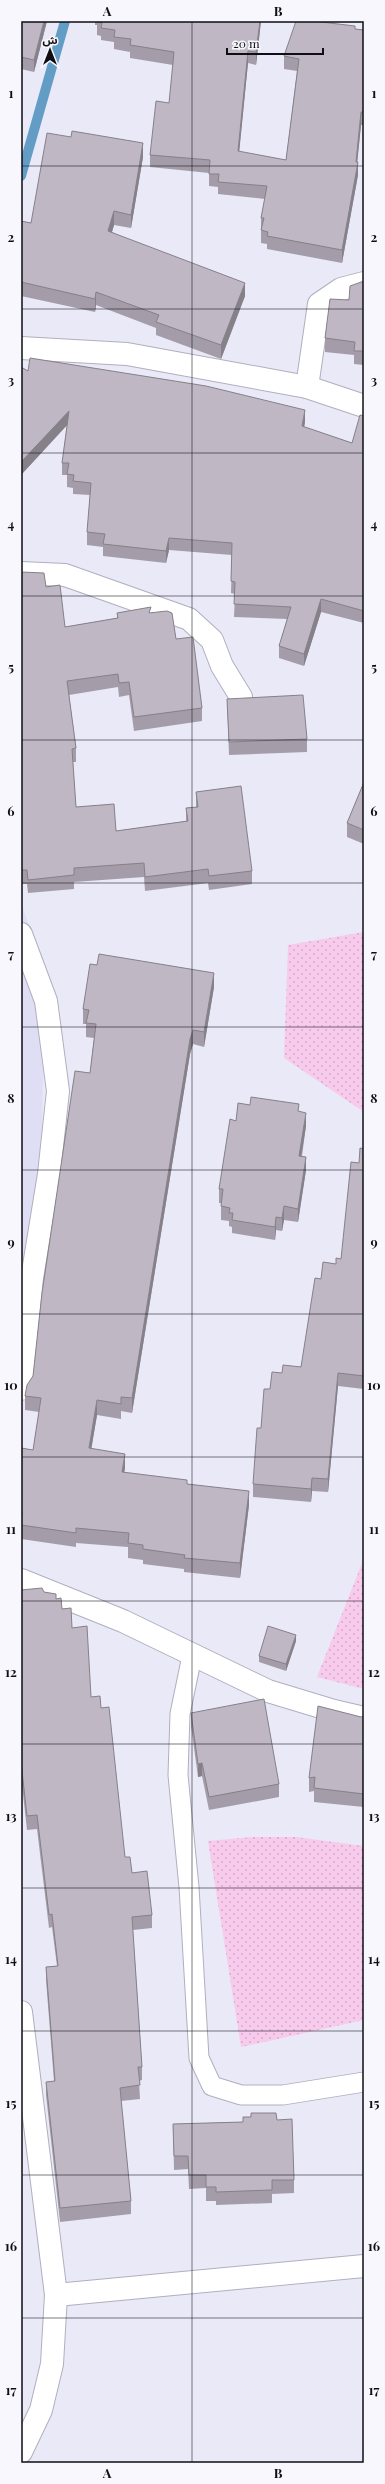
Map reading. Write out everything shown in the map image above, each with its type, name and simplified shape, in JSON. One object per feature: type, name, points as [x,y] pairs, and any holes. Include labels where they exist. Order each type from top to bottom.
[{"type":"street","points":[[307,388],[319,304],[341,289],[364,283]]},
{"type":"street","points":[[21,348],[127,354],[307,388],[364,406]]},
{"type":"street","points":[[21,573],[65,575],[189,619],[212,640],[222,666],[241,697]]},
{"type":"street","points":[[21,934],[46,1001],[58,1091],[49,1174],[32,1278],[21,1389]]},
{"type":"street","points":[[21,1580],[123,1621],[192,1656],[268,1691],[334,1711],[364,1718]]},
{"type":"street","points":[[21,2012],[56,2295],[52,2364],[41,2410],[21,2452]]},
{"type":"street","points":[[56,2295],[364,2266]]},
{"type":"lane","points":[[192,1656],[180,1714],[178,1775],[189,1887],[199,2058],[212,2086],[242,2095],[283,2094],[364,2082]]},
{"type":"shaded area","points":[[21,903],[46,973],[39,1230],[21,1273]]},
{"type":"shaded area","points":[[364,932],[364,1112],[284,1058],[288,945]]},
{"type":"shaded area","points":[[364,1558],[364,1689],[317,1677]]},
{"type":"shaded area","points":[[252,1837],[296,1837],[364,1846],[364,2020],[241,2047],[208,1841]]},
{"type":"building","points":[[21,21],[44,21],[34,60],[21,57]]},
{"type":"building","points":[[97,21],[260,21],[256,52],[248,51],[238,151],[286,160],[299,59],[284,56],[296,21],[313,21],[355,26],[355,29],[364,30],[364,112],[361,112],[356,162],[358,162],[342,250],[267,236],[268,232],[261,230],[264,218],[261,218],[267,186],[218,182],[219,174],[209,174],[210,160],[150,155],[156,101],[169,103],[174,52],[130,45],[131,39],[114,37],[115,30],[101,28],[102,23]]},
{"type":"building","points":[[72,131],[143,143],[131,215],[114,211],[108,231],[245,283],[221,345],[156,322],[159,315],[96,292],[95,299],[21,282],[21,221],[31,223],[47,133],[71,137]]},
{"type":"building","points":[[364,281],[364,351],[354,351],[355,342],[325,338],[330,299],[349,300],[350,286]]},
{"type":"building","points":[[30,358],[206,386],[305,410],[302,426],[352,443],[360,415],[364,416],[364,611],[321,599],[304,654],[279,646],[291,607],[234,604],[235,582],[231,581],[232,543],[169,538],[166,551],[103,544],[105,534],[87,532],[91,483],[73,481],[74,475],[67,474],[69,463],[62,463],[69,411],[21,462],[21,367],[28,371]]},
{"type":"building","points":[[21,572],[44,573],[46,587],[60,585],[65,627],[118,618],[117,613],[151,607],[149,613],[167,611],[172,613],[176,639],[193,637],[202,708],[134,717],[129,682],[119,683],[118,674],[67,681],[76,748],[72,749],[76,807],[114,804],[116,831],[188,821],[186,808],[198,807],[196,792],[241,786],[252,871],[209,876],[208,869],[145,877],[144,863],[74,868],[74,875],[28,880],[27,870],[21,870]]},
{"type":"building","points":[[303,695],[307,739],[229,742],[227,699]]},
{"type":"building","points":[[364,782],[364,830],[347,823]]},
{"type":"building","points":[[99,954],[214,973],[204,1032],[193,1030],[190,1039],[132,1398],[121,1397],[121,1404],[97,1400],[89,1448],[125,1454],[122,1472],[187,1480],[187,1484],[249,1491],[240,1563],[184,1558],[185,1555],[143,1549],[143,1545],[128,1543],[129,1533],[76,1528],[76,1533],[21,1525],[21,1448],[33,1450],[41,1398],[25,1396],[27,1385],[33,1376],[42,1293],[75,1071],[90,1073],[96,1024],[86,1023],[89,1010],[83,1009],[90,964],[97,965]]},
{"type":"building","points":[[251,1097],[299,1104],[298,1111],[306,1113],[299,1156],[306,1157],[298,1209],[284,1206],[282,1218],[276,1217],[275,1227],[232,1220],[233,1213],[229,1213],[230,1208],[221,1206],[223,1189],[219,1189],[230,1119],[236,1121],[238,1103],[250,1105]]},
{"type":"building","points":[[360,1148],[364,1149],[364,1376],[338,1373],[328,1479],[312,1478],[311,1489],[253,1484],[257,1428],[261,1428],[264,1389],[270,1389],[272,1372],[282,1373],[283,1365],[301,1367],[315,1278],[321,1279],[323,1262],[336,1264],[336,1258],[341,1259],[351,1162],[359,1163]]},
{"type":"building","points":[[42,1588],[44,1592],[56,1594],[56,1599],[61,1598],[62,1609],[71,1608],[72,1628],[87,1626],[91,1697],[100,1696],[101,1708],[109,1707],[125,1857],[130,1857],[132,1873],[147,1871],[152,1915],[132,1917],[142,2067],[138,2067],[140,2085],[120,2088],[131,2201],[60,2208],[46,2082],[55,2081],[46,1967],[58,1966],[52,1914],[49,1915],[37,1815],[27,1816],[21,1762],[21,1590]]},
{"type":"building","points":[[268,1626],[296,1635],[286,1664],[259,1656]]},
{"type":"building","points":[[264,1699],[279,1784],[209,1797],[202,1763],[198,1764],[191,1713]]},
{"type":"building","points":[[318,1706],[361,1717],[364,1716],[364,1794],[314,1788],[315,1777],[309,1778]]},
{"type":"building","points":[[251,2113],[276,2113],[277,2120],[292,2119],[294,2180],[272,2180],[272,2190],[216,2192],[216,2187],[206,2187],[206,2175],[189,2175],[188,2156],[174,2156],[173,2124],[243,2122],[243,2117],[251,2117]]},
{"type":"waterway","points":[[21,176],[65,21]]}]
